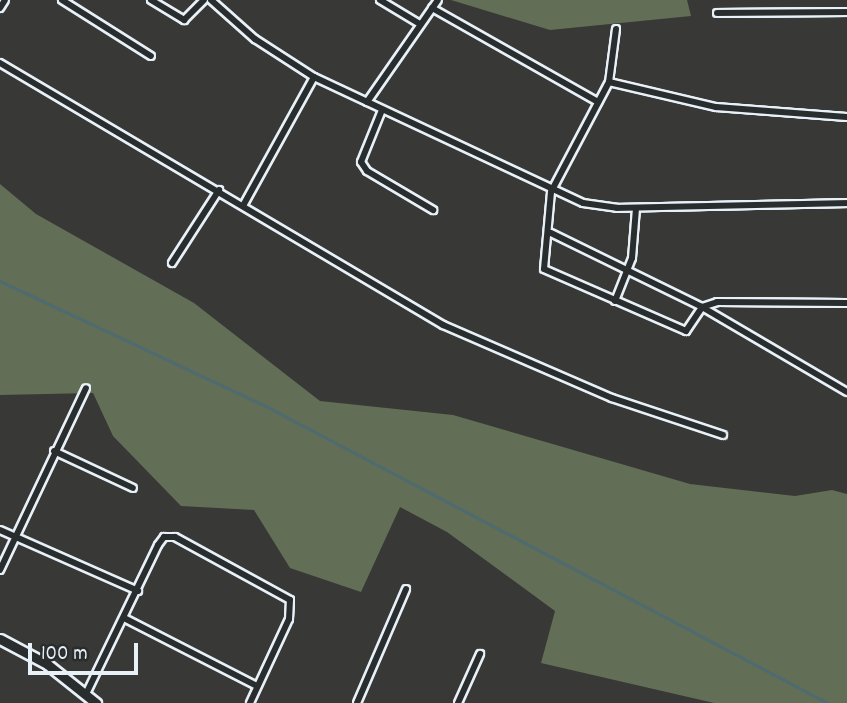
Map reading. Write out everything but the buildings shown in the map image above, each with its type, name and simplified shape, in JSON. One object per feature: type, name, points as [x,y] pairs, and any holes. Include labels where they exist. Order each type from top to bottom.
[{"type":"street","points":[[0,9],[5,0]]},
{"type":"street","points":[[62,0],[151,56]]},
{"type":"street","points":[[151,0],[184,20],[204,0]]},
{"type":"street","points":[[211,0],[255,39],[314,77],[551,191],[602,207],[847,203]]},
{"type":"street","points":[[380,0],[420,24]]},
{"type":"street","points":[[367,102],[438,0]]},
{"type":"street","points":[[432,8],[598,102]]},
{"type":"street","points":[[717,13],[847,12]]},
{"type":"street","points":[[616,30],[609,82],[551,191],[551,233],[544,262],[549,275],[686,331],[702,307],[759,299],[847,303]]},
{"type":"street","points":[[0,63],[474,341],[612,398],[723,435]]},
{"type":"street","points":[[244,204],[314,77]]},
{"type":"street","points":[[609,82],[716,107],[847,117]]},
{"type":"street","points":[[382,110],[361,162],[367,171],[433,210]]},
{"type":"street","points":[[172,263],[219,190]]},
{"type":"street","points":[[615,301],[627,274],[636,208]]},
{"type":"street","points":[[551,233],[627,274],[702,307],[847,392]]},
{"type":"street","points":[[0,570],[86,388]]},
{"type":"street","points":[[54,451],[133,488]]},
{"type":"street","points":[[0,530],[138,591]]},
{"type":"street","points":[[86,694],[158,545],[164,537],[175,537],[290,600],[289,619],[250,703]]},
{"type":"street","points":[[357,703],[405,589]]},
{"type":"street","points":[[124,618],[257,685]]},
{"type":"street","points":[[0,639],[96,703]]},
{"type":"street","points":[[458,703],[480,654]]},
{"type":"green space","points":[[451,0],[687,0],[691,16],[550,30]]},
{"type":"green space","points":[[0,184],[36,214],[194,303],[320,401],[453,415],[690,484],[795,496],[832,490],[847,494],[847,703],[714,703],[541,663],[555,611],[447,532],[400,507],[361,592],[290,568],[254,510],[181,506],[113,436],[93,393],[0,395]]},
{"type":"waterway","points":[[0,281],[266,406],[828,703]]}]
